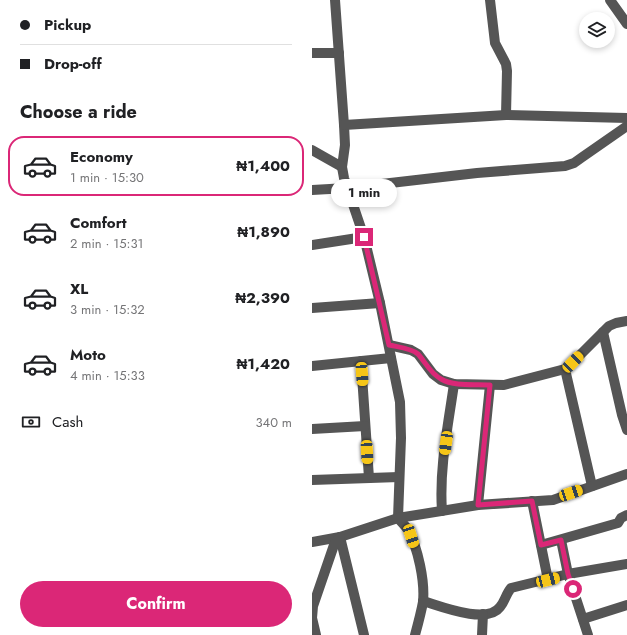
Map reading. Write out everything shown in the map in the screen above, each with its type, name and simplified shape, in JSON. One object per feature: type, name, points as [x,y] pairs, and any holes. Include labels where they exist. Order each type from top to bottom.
[{"type":"street","points":[[335,0],[345,145],[342,167],[347,188],[364,237],[380,303],[400,402],[398,518],[407,528],[419,559],[422,577],[423,601],[415,635]]},
{"type":"street","points":[[490,0],[494,43],[506,64],[507,71],[506,115]]},
{"type":"street","points":[[610,0],[627,24]]},
{"type":"street","points":[[312,53],[339,53]]},
{"type":"street","points":[[344,125],[506,115],[627,118]]},
{"type":"street","points":[[312,190],[347,188],[477,173],[565,166],[574,163],[627,126]]},
{"type":"street","points":[[312,150],[342,167]]},
{"type":"street","points":[[312,245],[364,237]]},
{"type":"street","points":[[312,308],[380,303]]},
{"type":"street","points":[[389,345],[411,350],[418,354],[433,374],[441,380],[454,384],[504,385],[565,369],[609,326],[616,323],[627,322]]},
{"type":"street","points":[[603,332],[627,430]]},
{"type":"street","points":[[312,366],[391,358]]},
{"type":"street","points":[[361,361],[369,478]]},
{"type":"street","points":[[565,369],[592,486]]},
{"type":"street","points":[[442,511],[442,472],[454,384]]},
{"type":"street","points":[[478,505],[490,385]]},
{"type":"street","points":[[312,429],[365,426]]},
{"type":"street","points":[[312,542],[340,537],[398,518],[478,505],[553,500],[627,474]]},
{"type":"street","points":[[312,480],[399,477]]},
{"type":"street","points":[[532,501],[548,580]]},
{"type":"street","points":[[541,545],[619,523],[621,518],[627,515]]},
{"type":"street","points":[[316,635],[312,618],[313,606],[334,545],[340,537]]},
{"type":"street","points":[[340,537],[364,635]]},
{"type":"street","points":[[561,540],[568,574],[588,635]]},
{"type":"street","points":[[423,601],[466,614],[490,613],[500,608],[511,588],[568,574],[627,564]]},
{"type":"street","points":[[583,619],[627,605]]},
{"type":"street","points":[[482,635],[483,614]]},
{"type":"route","points":[[364,237],[389,345],[411,350],[418,354],[433,374],[441,380],[454,384],[490,385],[478,505],[532,501],[541,545],[561,540],[568,574],[573,589]]}]
